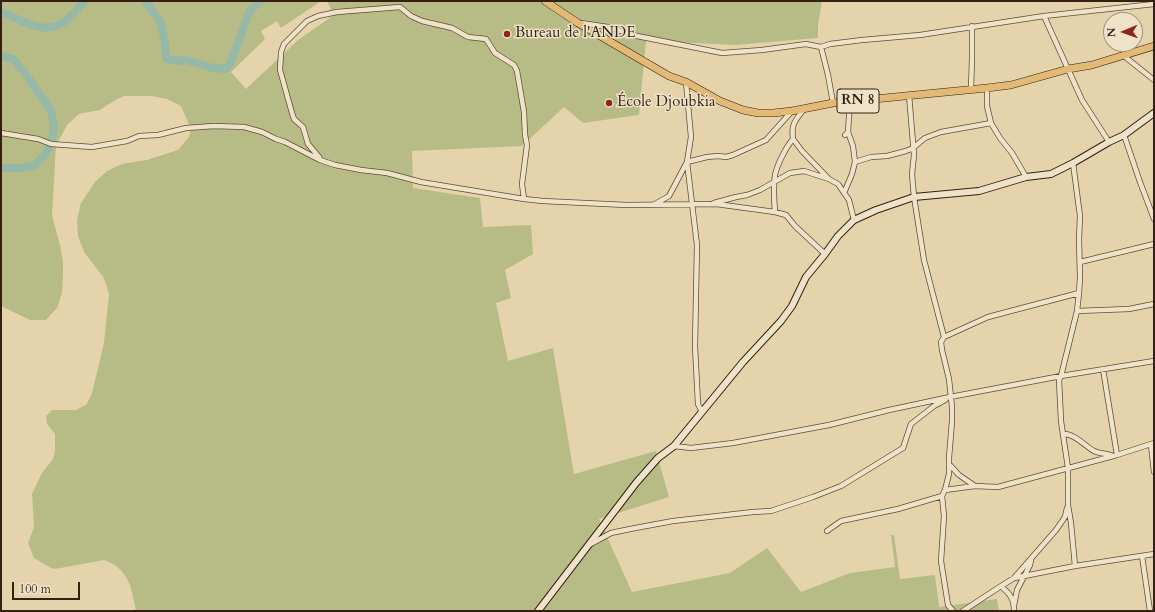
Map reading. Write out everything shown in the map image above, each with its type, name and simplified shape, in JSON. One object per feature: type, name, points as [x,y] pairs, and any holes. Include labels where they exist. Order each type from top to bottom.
[{"type":"main road","name":"RN 8","points":[[545,1],[578,23],[669,76],[686,82],[720,102],[743,110],[758,113],[792,112],[833,103],[1010,85],[1068,69],[1092,65],[1154,46]]},
{"type":"street","points":[[578,23],[608,27],[637,36],[722,53],[762,50],[806,44],[822,47],[830,44],[875,38],[920,35],[1044,16],[1154,4]]},
{"type":"street","points":[[320,160],[319,156],[308,144],[303,126],[294,118],[292,113],[280,70],[281,52],[284,44],[307,21],[318,16],[337,12],[400,7],[411,16],[422,21],[452,28],[468,37],[486,39],[495,53],[514,65],[517,71],[524,112],[524,135],[527,145],[522,184],[524,199]]},
{"type":"street","points":[[1044,16],[1082,100],[1109,142]]},
{"type":"street","points":[[971,90],[972,26]]},
{"type":"street","points":[[822,47],[833,103]]},
{"type":"street","points":[[1124,56],[1154,80]]},
{"type":"street","points":[[686,82],[691,137],[687,162],[697,245],[695,346],[698,404],[702,412]]},
{"type":"street","points":[[987,88],[987,106],[991,123],[1000,138],[1012,153],[1026,178]]},
{"type":"street","points":[[909,95],[913,148],[912,174],[914,197],[924,260],[944,337]]},
{"type":"street","points":[[844,193],[855,162],[853,146],[846,134],[850,101]]},
{"type":"street","points":[[804,109],[793,125],[793,139],[828,179]]},
{"type":"street","points":[[654,205],[669,196],[687,162],[707,157],[726,157],[766,140],[792,112]]},
{"type":"street","points":[[538,611],[636,483],[658,458],[674,446],[743,362],[781,321],[792,306],[806,277],[838,236],[854,220],[876,210],[914,197],[979,191],[1026,178],[1051,174],[1124,135],[1154,114]]},
{"type":"street","points":[[855,162],[872,157],[887,156],[906,151],[913,148],[924,138],[942,132],[991,123]]},
{"type":"street","points":[[1,133],[38,139],[51,144],[92,147],[127,141],[139,136],[158,135],[186,128],[214,126],[244,127],[262,132],[320,160],[335,165],[387,173],[429,183],[524,199],[654,205],[716,204],[775,212],[786,215],[795,226],[825,254]]},
{"type":"street","points":[[1124,135],[1154,219]]},
{"type":"street","points":[[775,212],[775,174],[787,146],[793,139]]},
{"type":"street","points":[[1073,163],[1080,216],[1079,293],[1077,311],[1059,380],[1061,421],[1068,468],[1068,505],[1075,566]]},
{"type":"street","points":[[709,204],[746,195],[760,190],[790,173],[804,171],[838,184],[848,200],[854,220]]},
{"type":"street","points":[[1150,208],[1154,204]]},
{"type":"street","points":[[1080,262],[1154,244]]},
{"type":"street","points":[[953,611],[948,605],[942,561],[944,516],[942,496],[949,474],[949,451],[952,421],[949,379],[941,342],[944,337],[988,317],[1079,293]]},
{"type":"street","points":[[1077,311],[1130,309],[1154,304]]},
{"type":"street","points":[[674,446],[691,448],[733,443],[829,425],[950,397],[1061,376],[1154,361]]},
{"type":"street","points":[[1103,369],[1115,456]]},
{"type":"street","points":[[587,546],[611,533],[630,529],[673,521],[771,511],[841,486],[903,448],[911,424],[934,406],[950,397]]},
{"type":"street","points":[[1063,434],[1070,434],[1096,452],[1115,456]]},
{"type":"street","points":[[945,490],[975,486],[998,487],[1115,456],[1152,444],[1154,472]]},
{"type":"street","points":[[949,464],[959,475],[975,486]]},
{"type":"street","points":[[827,530],[842,521],[898,509],[942,496]]},
{"type":"street","points":[[963,611],[1014,578],[1056,530],[1065,517],[1068,505]]},
{"type":"street","points":[[1014,578],[1075,566],[1154,554]]},
{"type":"street","points":[[1142,556],[1150,611]]},
{"type":"street","points":[[1014,605],[1017,590],[1031,559]]},
{"type":"street","points":[[1003,588],[1014,600],[1014,611]]},
{"type":"green space","points":[[1,1],[321,1],[281,28],[277,21],[261,31],[265,39],[231,72],[246,89],[298,40],[334,15],[327,1],[822,1],[818,25],[818,38],[736,45],[646,41],[639,115],[583,123],[564,107],[522,146],[412,151],[413,188],[480,198],[483,227],[531,225],[533,254],[505,270],[511,298],[496,303],[508,361],[553,348],[574,474],[656,451],[669,497],[599,519],[632,592],[730,573],[767,548],[801,592],[850,573],[895,567],[891,535],[894,535],[900,579],[935,575],[939,607],[997,599],[999,611],[136,611],[133,594],[128,580],[113,564],[104,560],[55,569],[34,558],[28,543],[34,527],[32,494],[42,473],[53,459],[55,451],[55,434],[47,424],[46,416],[52,410],[76,410],[87,404],[92,393],[104,343],[109,294],[104,278],[84,252],[78,236],[77,220],[81,203],[95,182],[107,171],[122,164],[147,160],[178,150],[189,137],[191,129],[181,106],[167,99],[151,96],[124,96],[100,110],[79,114],[67,125],[56,146],[52,215],[63,261],[62,293],[57,308],[46,320],[30,320],[1,306]]},
{"type":"waterway","points":[[1,12],[33,26],[57,26],[73,14],[85,1]]},
{"type":"waterway","points":[[145,1],[160,21],[165,43],[166,58],[177,61],[186,60],[213,68],[226,69],[231,62],[249,12],[260,1]]},
{"type":"waterway","points":[[1,56],[13,59],[25,73],[51,111],[54,127],[51,144],[46,153],[35,165],[21,168],[1,168]]},
{"type":"place","name":"Bureau de l'ANDE","points":[[507,34]]},
{"type":"place","name":"École Djoubkia","points":[[609,103]]}]
